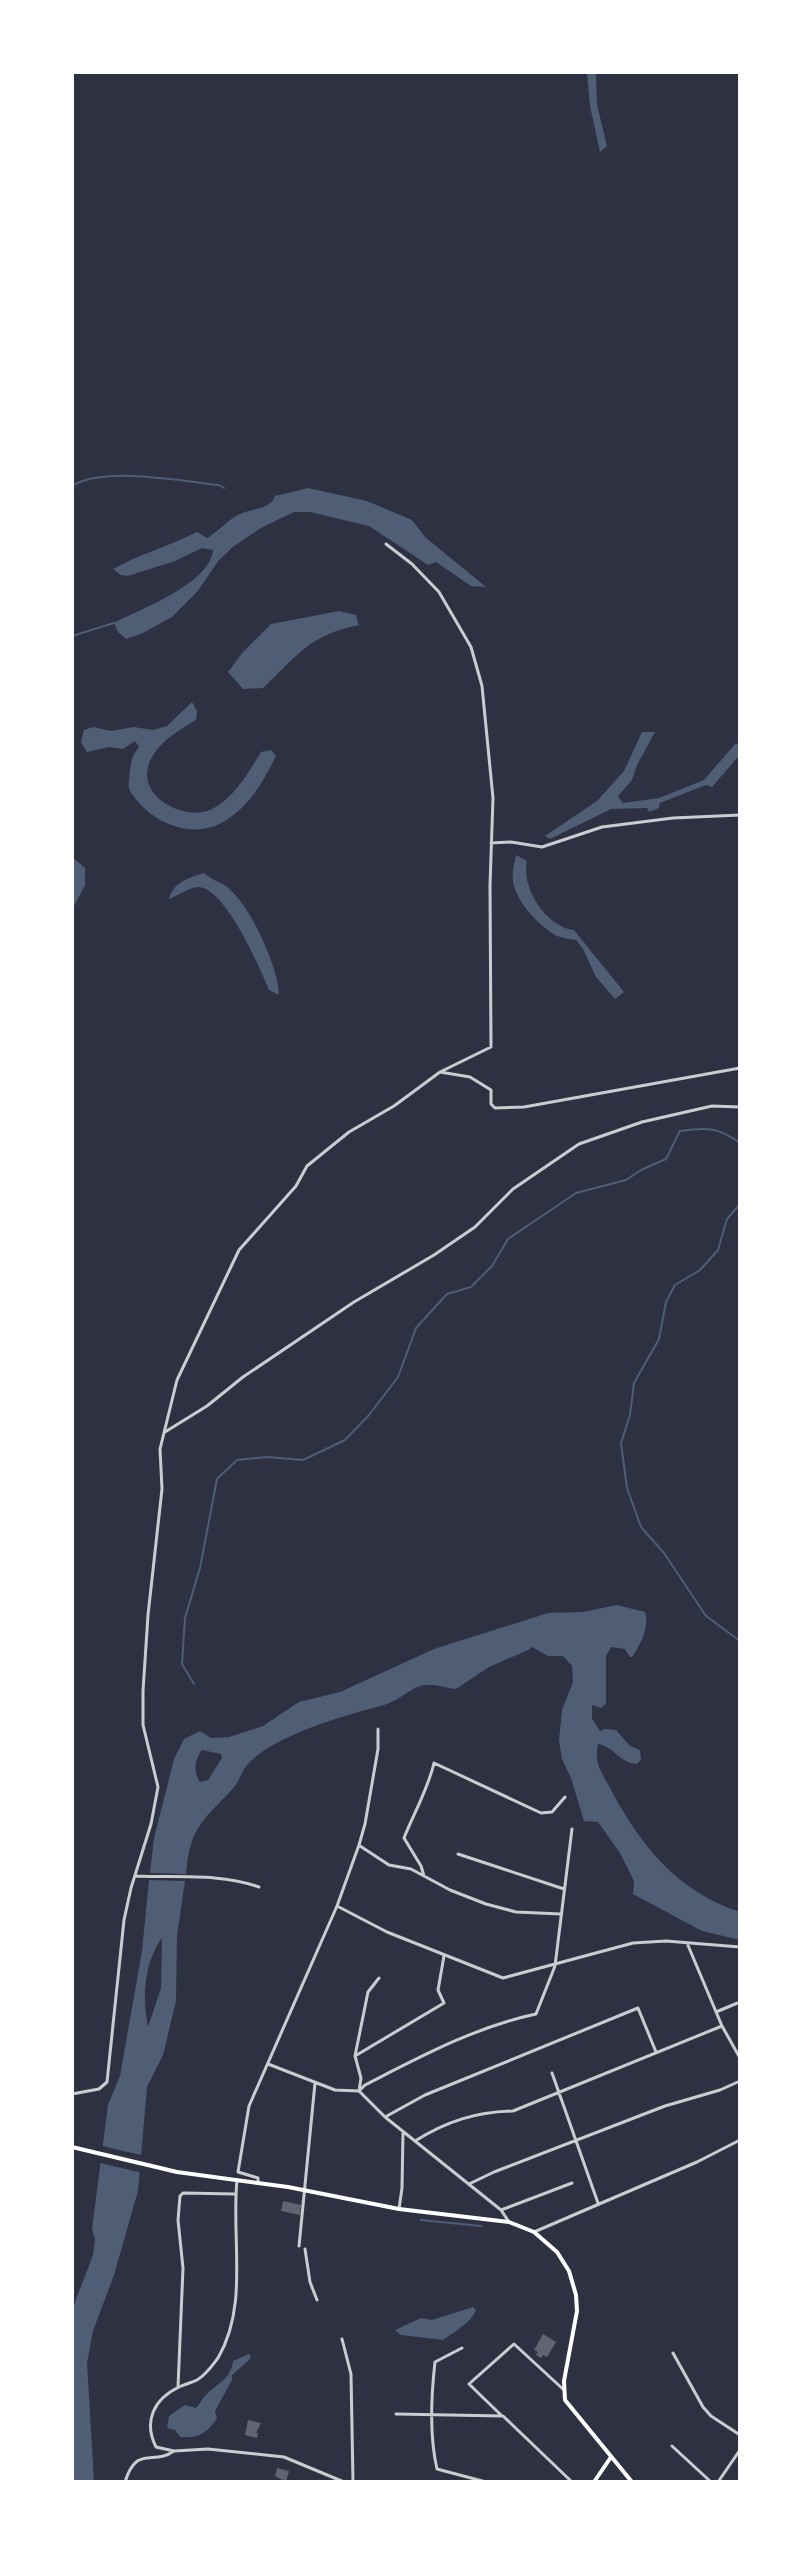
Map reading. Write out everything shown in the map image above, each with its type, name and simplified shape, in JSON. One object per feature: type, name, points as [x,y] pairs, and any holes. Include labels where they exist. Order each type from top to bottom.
[{"type":"main road","points":[[72,2147],[177,2172],[305,2190],[399,2209],[509,2222],[534,2232],[557,2252],[569,2271],[576,2295],[577,2311],[565,2400],[632,2482]]},
{"type":"main road","points":[[594,2482],[611,2457]]},
{"type":"street","points":[[72,2094],[99,2089],[107,2082],[124,1920],[158,1787],[143,1725],[143,1691],[162,1489],[160,1449],[177,1380],[239,1250],[296,1186],[307,1166],[349,1132],[394,1106],[440,1072],[491,1047],[493,798],[482,686],[471,647],[439,592],[412,564],[386,544]]},
{"type":"street","points":[[491,843],[511,842],[542,847],[602,827],[673,818],[740,815]]},
{"type":"street","points":[[440,1072],[470,1077],[491,1090],[491,1104],[495,1108],[524,1107],[740,1068]]},
{"type":"street","points":[[164,1432],[207,1406],[243,1377],[354,1302],[475,1227],[513,1189],[579,1144],[642,1122],[696,1109],[740,1107]]},
{"type":"street","points":[[258,2183],[258,2178],[238,2172],[249,2106],[337,1906],[359,1845],[378,1749],[378,1729]]},
{"type":"street","points":[[424,1876],[404,1838],[430,1780],[434,1763],[541,1813],[552,1812],[565,1797]]},
{"type":"street","points":[[359,2091],[365,2085],[439,2048],[506,2020],[536,2014],[555,1966],[572,1829]]},
{"type":"street","points":[[359,1845],[389,1865],[411,1869],[450,1890],[516,1912],[561,1914]]},
{"type":"street","points":[[458,1854],[564,1889]]},
{"type":"street","points":[[135,1876],[204,1876],[259,1887]]},
{"type":"street","points":[[337,1906],[387,1932],[503,1978],[633,1943],[666,1941],[740,1947]]},
{"type":"street","points":[[687,1943],[722,2026],[740,2058]]},
{"type":"street","points":[[355,2056],[444,2003],[438,1990],[444,1954]]},
{"type":"street","points":[[359,2091],[361,2078],[355,2056],[368,1992],[379,1978]]},
{"type":"street","points":[[716,2012],[740,2002]]},
{"type":"street","points":[[385,2117],[425,2095],[638,2008],[656,2052]]},
{"type":"street","points":[[415,2141],[466,2116],[513,2111],[722,2026]]},
{"type":"street","points":[[267,2063],[335,2090],[359,2091],[385,2117],[501,2210],[509,2222]]},
{"type":"street","points":[[552,2073],[598,2203]]},
{"type":"street","points":[[469,2184],[665,2106],[740,2081]]},
{"type":"street","points":[[299,2246],[315,2082]]},
{"type":"street","points":[[399,2209],[403,2131]]},
{"type":"street","points":[[534,2232],[697,2162],[740,2140]]},
{"type":"street","points":[[237,2180],[236,2285],[228,2339],[209,2370],[162,2398],[153,2409],[149,2424],[151,2437],[156,2447],[174,2451],[208,2449],[284,2457],[344,2482]]},
{"type":"street","points":[[501,2210],[572,2183]]},
{"type":"street","points":[[178,2387],[183,2268],[178,2220],[180,2196],[183,2193],[236,2194]]},
{"type":"street","points":[[305,2249],[310,2282],[317,2300]]},
{"type":"street","points":[[342,2339],[351,2374],[353,2482]]},
{"type":"street","points":[[564,2390],[514,2344],[469,2384],[572,2482]]},
{"type":"street","points":[[462,2348],[435,2362],[432,2413],[434,2455],[437,2469],[486,2482]]},
{"type":"street","points":[[673,2353],[703,2407],[740,2435]]},
{"type":"street","points":[[396,2414],[503,2416]]},
{"type":"street","points":[[672,2446],[711,2482]]},
{"type":"street","points":[[718,2482],[740,2450]]},
{"type":"street","points":[[125,2482],[136,2462],[147,2456],[166,2456],[174,2451]]},
{"type":"water","points":[[587,72],[596,72],[597,105],[607,146],[600,152],[590,106]]},
{"type":"water","points":[[308,488],[367,501],[412,520],[425,537],[486,587],[471,586],[436,562],[428,565],[369,526],[310,512],[294,512],[234,546],[172,617],[126,639],[118,632],[114,623],[172,594],[200,574],[213,550],[202,548],[175,561],[128,576],[113,569],[197,532],[207,538],[235,516],[269,504],[275,496]]},
{"type":"water","points":[[339,611],[356,615],[359,625],[328,634],[305,648],[263,688],[243,689],[228,672],[271,624]]},
{"type":"water","points":[[192,702],[197,711],[196,720],[161,745],[148,767],[150,788],[165,803],[186,812],[207,811],[231,794],[261,752],[271,750],[276,756],[244,806],[218,825],[195,829],[173,826],[163,821],[133,796],[129,784],[132,760],[139,747],[135,741],[123,749],[109,747],[87,752],[81,742],[84,730],[93,727],[111,731],[134,727],[153,730],[167,726]]},
{"type":"water","points":[[642,732],[655,732],[632,780],[618,796],[623,803],[659,798],[704,780],[736,743],[740,746],[740,758],[712,787],[706,785],[660,803],[659,808],[649,812],[647,808],[611,809],[550,839],[545,836],[597,801],[624,771]]},
{"type":"water","points":[[516,855],[527,861],[528,883],[545,914],[554,922],[574,930],[624,992],[615,999],[596,977],[576,940],[550,932],[523,905],[513,881]]},
{"type":"water","points":[[72,857],[85,868],[85,885],[72,910]]},
{"type":"water","points":[[204,873],[226,886],[253,921],[274,968],[279,995],[269,990],[240,930],[219,900],[198,887],[169,899],[178,885]]},
{"type":"water","points":[[617,1605],[645,1612],[644,1635],[632,1657],[625,1649],[611,1647],[606,1656],[606,1703],[601,1708],[592,1705],[592,1719],[600,1731],[616,1730],[630,1746],[640,1750],[641,1759],[637,1764],[630,1763],[598,1744],[598,1763],[635,1830],[664,1864],[698,1892],[740,1912],[740,1940],[702,1931],[633,1894],[634,1881],[620,1853],[598,1822],[584,1821],[562,1759],[559,1740],[562,1710],[573,1682],[572,1666],[563,1656],[548,1656],[532,1647],[489,1667],[456,1689],[420,1686],[392,1702],[312,1727],[275,1744],[247,1765],[235,1786],[201,1824],[191,1844],[186,1874],[150,1873],[154,1838],[174,1759],[184,1739],[200,1731],[211,1738],[229,1737],[263,1726],[299,1702],[340,1692],[434,1649],[548,1613],[583,1612]],"holes":[[[202,1750],[221,1754],[222,1758],[208,1780],[200,1782],[195,1766]]]},
{"type":"water","points":[[149,1880],[185,1881],[177,1936],[176,2001],[163,2055],[147,2087],[138,2191],[114,2275],[93,2331],[87,2363],[94,2482],[72,2482],[72,2310],[93,2255],[95,2239],[92,2229],[108,2105],[120,2076],[142,1951]],"holes":[[[162,1938],[161,1988],[148,2027],[146,1981],[151,1958]]]},
{"type":"water","points":[[473,2307],[476,2310],[471,2319],[443,2340],[401,2335],[395,2330],[421,2318],[432,2320]]},
{"type":"water","points":[[249,2354],[249,2360],[232,2375],[215,2411],[217,2418],[210,2428],[197,2436],[180,2437],[175,2430],[167,2428],[169,2416],[185,2405],[196,2408],[227,2376],[233,2361]]},
{"type":"pier","points":[[98,2145],[145,2156],[143,2173],[96,2162]]},
{"type":"building","points":[[283,2201],[301,2205],[300,2215],[281,2211]]},
{"type":"building","points":[[543,2334],[556,2342],[547,2357],[543,2355],[541,2358],[534,2350]]},
{"type":"building","points":[[248,2420],[261,2423],[257,2438],[245,2435]]},
{"type":"building","points":[[277,2468],[289,2471],[286,2482],[275,2476]]},
{"type":"waterway","points":[[72,486],[103,477],[144,476],[224,488]]},
{"type":"waterway","points":[[72,636],[114,623]]},
{"type":"waterway","points":[[194,1684],[182,1664],[185,1618],[200,1568],[217,1479],[237,1460],[267,1457],[303,1460],[345,1440],[398,1377],[416,1328],[447,1294],[471,1287],[492,1266],[508,1239],[576,1193],[626,1180],[666,1159],[680,1131],[712,1130],[740,1143]]},
{"type":"waterway","points":[[740,1204],[727,1219],[718,1250],[700,1270],[675,1285],[666,1302],[659,1339],[634,1383],[630,1415],[621,1443],[627,1488],[641,1527],[664,1553],[706,1616],[740,1641]]},
{"type":"waterway","points":[[421,2220],[481,2226]]}]
